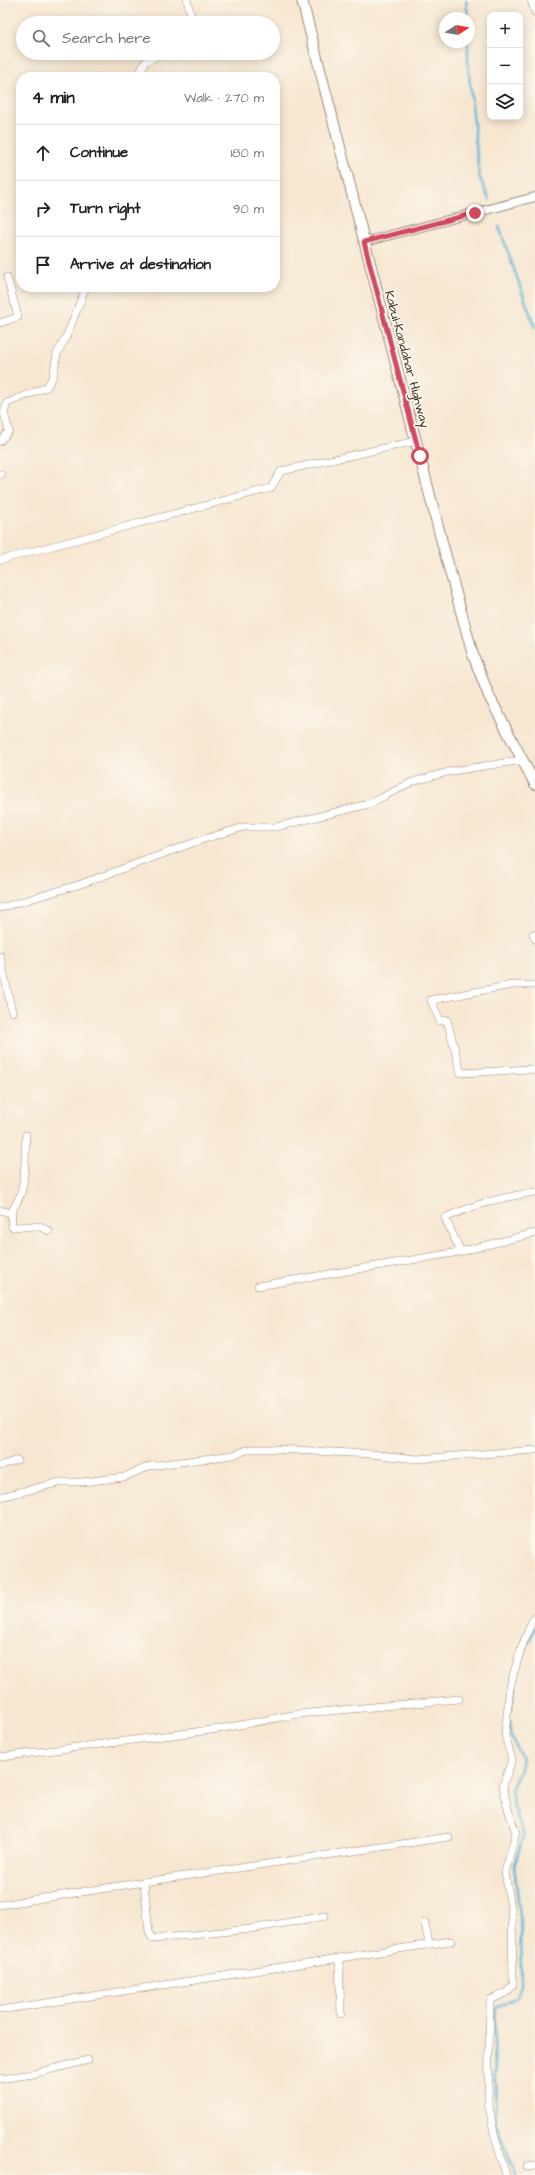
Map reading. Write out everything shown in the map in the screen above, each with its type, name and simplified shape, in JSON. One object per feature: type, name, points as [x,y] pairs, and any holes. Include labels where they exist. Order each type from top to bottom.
[{"type":"main road","name":"Kabul–Kandahar Highway","points":[[302,0],[416,442],[473,655],[489,696],[535,784]]},
{"type":"street","points":[[187,0],[191,16]]},
{"type":"street","points":[[531,0],[535,12]]},
{"type":"street","points":[[140,72],[145,62],[149,60]]},
{"type":"street","points":[[364,242],[535,197]]},
{"type":"street","points":[[0,323],[18,317],[6,277]]},
{"type":"street","points":[[0,441],[9,431],[4,413],[7,403],[46,388],[53,376],[57,354],[67,335],[84,292]]},
{"type":"street","points":[[0,560],[271,488],[281,471],[416,442]]},
{"type":"street","points":[[0,908],[81,884],[229,831],[244,827],[276,827],[369,804],[412,782],[445,773],[523,760]]},
{"type":"street","points":[[0,956],[12,1012]]},
{"type":"street","points":[[535,985],[512,984],[431,1000],[440,1021],[447,1020],[461,1073],[531,1069],[535,1071]]},
{"type":"street","points":[[26,1135],[25,1173],[22,1191],[10,1213],[12,1227],[40,1226],[49,1231]]},
{"type":"street","points":[[461,1252],[445,1218],[476,1204],[501,1197],[535,1192]]},
{"type":"street","points":[[0,1210],[10,1213]]},
{"type":"street","points":[[258,1286],[461,1252],[535,1233]]},
{"type":"street","points":[[0,1497],[61,1482],[83,1482],[124,1477],[150,1466],[233,1455],[250,1450],[322,1451],[417,1458],[535,1450]]},
{"type":"street","points":[[0,1466],[17,1460]]},
{"type":"street","points":[[506,2175],[494,2133],[488,2101],[490,2000],[506,1993],[513,1985],[512,1914],[505,1872],[516,1833],[507,1806],[503,1785],[512,1760],[505,1735],[510,1686],[521,1649],[532,1621],[535,1618]]},
{"type":"street","points":[[0,1757],[219,1729],[298,1714],[459,1699]]},
{"type":"street","points":[[0,1905],[144,1882],[449,1838]]},
{"type":"street","points":[[144,1882],[149,1932],[153,1939],[250,1929],[325,1916]]},
{"type":"street","points":[[425,1923],[429,1944]]},
{"type":"street","points":[[0,2010],[450,1941]]},
{"type":"street","points":[[339,1958],[341,2014]]},
{"type":"street","points":[[0,2079],[33,2074],[88,2060]]},
{"type":"street","points":[[527,2167],[535,2166]]},
{"type":"waterway","points":[[466,0],[467,12]]},
{"type":"waterway","points":[[468,48],[468,63],[479,176],[489,199]]},
{"type":"waterway","points":[[499,227],[535,328]]},
{"type":"waterway","points":[[521,1659],[535,1627]]},
{"type":"waterway","points":[[511,1712],[518,1670]]},
{"type":"waterway","points":[[510,1721],[510,1734],[522,1759],[519,1772],[511,1790],[513,1804],[524,1836],[514,1865],[520,1916],[521,1985],[517,1997],[496,2008],[494,2036],[496,2125],[516,2175]]},
{"type":"route","points":[[420,456],[364,242],[475,213]]}]
